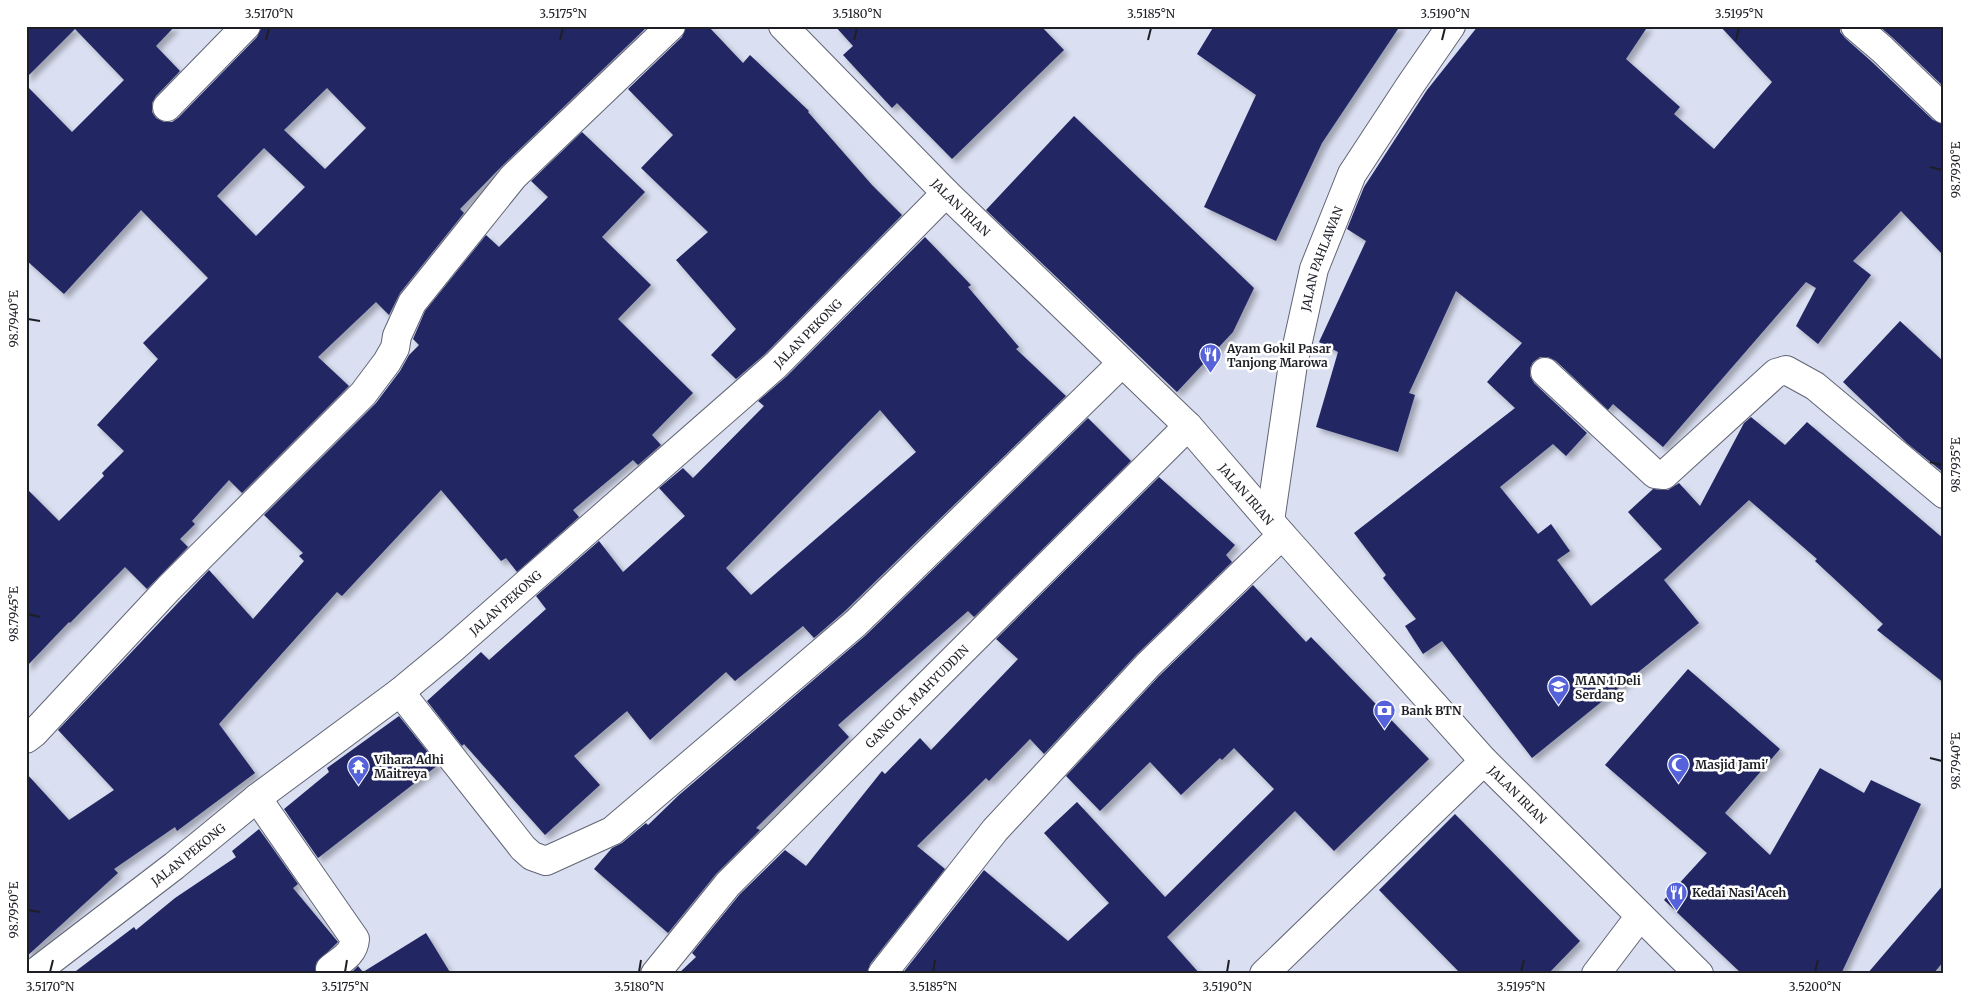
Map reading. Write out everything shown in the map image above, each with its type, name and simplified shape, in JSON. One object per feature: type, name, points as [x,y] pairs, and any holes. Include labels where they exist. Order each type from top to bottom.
[{"type":"street","points":[[167,107],[246,26]]},
{"type":"street","points":[[26,739],[34,733],[169,588],[363,394],[394,348],[397,336],[412,303],[513,177],[671,26]]},
{"type":"street","name":"JALAN IRIAN","points":[[783,26],[946,193],[1121,364],[1188,426],[1276,528],[1484,760],[1699,974]]},
{"type":"street","name":"JALAN PAHLAWAN","points":[[1276,528],[1292,364],[1314,269],[1352,174],[1451,26]]},
{"type":"street","points":[[1855,26],[1882,49],[1944,109]]},
{"type":"street","name":"JALAN PEKONG","points":[[33,974],[174,866],[257,798],[400,692],[776,365],[946,193]]},
{"type":"street","points":[[400,692],[523,848],[532,856],[546,861],[612,831],[856,623],[1121,364]]},
{"type":"street","points":[[1545,372],[1655,474],[1660,476],[1664,475],[1776,373],[1786,370],[1815,386],[1944,494]]},
{"type":"street","name":"GANG OK. MAHYUDDIN","points":[[655,974],[728,884],[1188,426]]},
{"type":"street","points":[[882,974],[1001,823],[1276,528]]},
{"type":"street","points":[[1264,974],[1484,760]]},
{"type":"street","points":[[257,798],[355,939],[351,952],[330,969]]},
{"type":"street","points":[[1596,974],[1640,916]]},
{"type":"building","points":[[26,26],[175,26],[156,46],[180,71],[156,96],[152,103],[152,112],[156,118],[164,122],[172,122],[257,37],[262,26],[648,26],[502,166],[460,209],[464,213],[400,293],[389,315],[376,302],[318,357],[349,386],[242,493],[229,480],[192,521],[195,524],[180,539],[188,547],[147,589],[125,567],[26,667],[26,488],[59,521],[104,476],[102,473],[124,451],[97,425],[158,359],[143,343],[208,278],[141,210],[64,294],[26,260],[26,85],[72,132],[124,80],[75,29],[26,78]],"holes":[[[327,88],[366,128],[325,169],[284,130]],[[264,148],[305,187],[256,236],[217,196]]]},
{"type":"building","points":[[686,26],[708,26],[743,63],[750,55],[809,111],[872,185],[902,215],[765,354],[736,379],[711,355],[736,329],[676,260],[708,232],[641,168],[673,135],[628,89],[682,37]]},
{"type":"building","points":[[835,26],[1041,26],[1064,50],[952,159],[897,103],[892,108],[843,55],[853,46]]},
{"type":"building","points":[[1214,26],[1400,26],[1322,143],[1276,241],[1204,207],[1256,95],[1197,54]]},
{"type":"building","points":[[1478,26],[1648,26],[1626,59],[1680,107],[1674,114],[1714,149],[1772,82],[1720,26],[1840,26],[1840,32],[1845,38],[1933,120],[1944,124],[1944,256],[1901,211],[1853,261],[1871,275],[1818,344],[1796,326],[1816,288],[1806,282],[1663,447],[1613,404],[1608,410],[1556,361],[1548,357],[1540,357],[1533,362],[1530,368],[1530,376],[1534,383],[1587,433],[1566,456],[1553,444],[1500,487],[1538,534],[1551,524],[1570,551],[1557,560],[1591,606],[1662,549],[1628,512],[1653,489],[1668,490],[1679,483],[1700,506],[1744,423],[1751,417],[1785,445],[1807,422],[1944,539],[1944,683],[1877,630],[1883,624],[1815,561],[1817,559],[1749,500],[1664,580],[1699,623],[1532,758],[1442,641],[1423,654],[1405,626],[1416,619],[1383,578],[1386,575],[1354,533],[1515,408],[1487,382],[1522,343],[1456,291],[1409,393],[1415,395],[1398,452],[1316,427],[1338,352],[1319,342],[1366,241],[1347,229],[1364,187],[1427,90]]},
{"type":"building","points":[[1879,26],[1944,26],[1944,87],[1893,38]]},
{"type":"building","points":[[1074,116],[1254,288],[1233,332],[1177,392],[986,210]]},
{"type":"building","points":[[582,132],[645,192],[602,237],[651,285],[618,319],[693,393],[652,435],[661,445],[638,465],[633,460],[573,510],[579,517],[517,572],[506,558],[501,561],[441,490],[342,596],[337,592],[219,724],[255,773],[177,831],[175,827],[114,869],[118,873],[26,957],[26,773],[69,820],[114,790],[58,730],[209,570],[253,619],[304,561],[299,556],[303,553],[264,515],[376,403],[400,371],[409,355],[419,345],[413,339],[425,311],[486,235],[499,247],[548,197],[531,181]]},
{"type":"building","points":[[925,237],[971,285],[968,287],[1019,347],[1016,349],[1066,396],[845,611],[814,638],[803,626],[735,681],[726,672],[650,740],[627,711],[574,756],[600,785],[545,835],[464,744],[462,746],[427,701],[481,652],[489,660],[546,609],[536,596],[599,541],[623,572],[685,516],[659,488],[683,468],[693,478],[764,406],[758,401],[787,376]],"holes":[[[880,410],[916,452],[751,595],[726,568]]]},
{"type":"building","points":[[1900,321],[1944,362],[1944,473],[1908,444],[1843,382]]},
{"type":"building","points":[[1088,418],[1131,461],[974,617],[968,611],[838,725],[849,737],[756,828],[760,830],[716,874],[668,933],[594,869],[612,848],[622,843],[646,823],[648,825],[679,795],[866,635]]},
{"type":"building","points":[[1159,477],[1235,545],[1226,555],[1232,562],[1137,654],[1044,754],[1030,739],[989,781],[986,778],[917,846],[945,869],[870,964],[867,974],[678,974],[696,957],[692,953],[740,894],[785,850],[806,866],[882,771],[885,774],[920,738],[931,750],[1018,659],[996,639]]},
{"type":"building","points":[[1253,585],[1306,642],[1311,637],[1429,759],[1334,851],[1295,811],[1167,937],[1200,974],[902,974],[984,870],[1068,941],[1109,903],[1044,833],[1077,802],[1165,897],[1274,789],[1234,748],[1222,760],[1220,758],[1181,795],[1150,762],[1100,811],[1066,776],[1159,676]]},
{"type":"building","points":[[1688,669],[1780,749],[1725,813],[1770,855],[1820,768],[1864,793],[1871,780],[1921,804],[1841,974],[1742,974],[1664,900],[1707,853],[1605,765]]},
{"type":"building","name":"Vihara Adhi Maitreya","points":[[399,716],[438,765],[318,858],[284,809],[329,772],[327,768]]},
{"type":"building","points":[[1455,814],[1580,941],[1548,974],[1461,974],[1379,890]]},
{"type":"building","points":[[259,829],[298,884],[293,888],[338,942],[316,963],[316,974],[72,974],[134,927],[136,930],[175,898],[236,857],[232,851]]},
{"type":"building","points":[[1944,884],[1944,961],[1933,974],[1867,974]]},
{"type":"building","points":[[426,933],[451,974],[350,974],[358,966],[363,972]]},
{"type":"place","name":"Ayam Gokil Pasar Tanjong Marowa","points":[[1211,374]]},
{"type":"place","name":"MAN 1 Deli Serdang","points":[[1559,706]]},
{"type":"place","name":"Bank BTN","points":[[1385,729]]},
{"type":"place","name":"Masjid Jami'","points":[[1679,783]]},
{"type":"place","name":"Vihara Adhi Maitreya","points":[[358,785]]},
{"type":"place","name":"Kedai Nasi Aceh","points":[[1676,911]]}]
